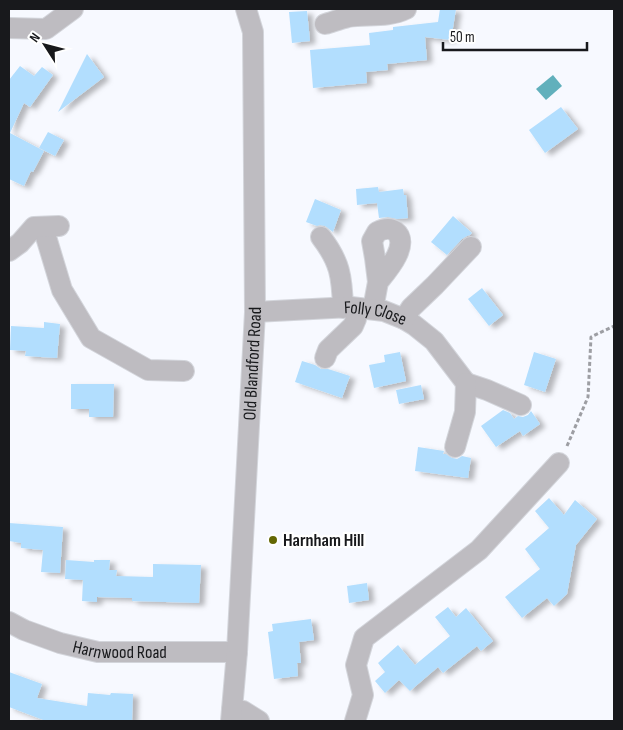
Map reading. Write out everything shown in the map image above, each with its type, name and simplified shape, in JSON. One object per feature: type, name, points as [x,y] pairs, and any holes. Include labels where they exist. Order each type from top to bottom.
[{"type":"street","points":[[9,28],[46,29],[73,9]]},
{"type":"street","name":"Old Blandford Road","points":[[231,715],[237,652],[255,312],[254,32],[246,9]]},
{"type":"street","points":[[325,24],[347,17],[398,13],[406,9]]},
{"type":"street","points":[[9,251],[20,243],[34,227],[51,226],[62,290],[91,338],[148,370],[184,371]]},
{"type":"street","points":[[321,237],[332,251],[342,284],[358,308]]},
{"type":"street","points":[[404,319],[411,308],[471,247]]},
{"type":"street","points":[[324,358],[328,350],[353,326],[358,308],[378,282]]},
{"type":"street","name":"Folly Close","points":[[255,312],[358,308],[384,311],[404,319],[434,341],[466,383]]},
{"type":"street","points":[[455,447],[465,412],[466,383],[521,405]]},
{"type":"street","points":[[356,721],[363,695],[356,665],[364,638],[479,550],[559,463]]},
{"type":"street","name":"Harnwood Road","points":[[9,622],[24,630],[60,643],[98,652],[237,652]]},
{"type":"street","points":[[231,715],[242,712],[260,721]]},
{"type":"path","points":[[559,463],[588,397],[591,337],[614,326]]},
{"type":"water","points":[[553,75],[562,86],[546,100],[536,89]]},
{"type":"building","points":[[440,9],[456,9],[451,40],[425,37],[427,60],[387,64],[388,70],[366,72],[367,83],[313,88],[310,50],[370,45],[369,33],[393,30],[393,27],[438,22]]},
{"type":"building","points":[[307,11],[310,41],[292,43],[289,12]]},
{"type":"building","points":[[87,54],[104,77],[58,112]]},
{"type":"building","points":[[20,66],[34,76],[42,67],[53,75],[30,107],[24,103],[10,133],[44,151],[24,186],[9,179],[9,80]]},
{"type":"building","points":[[561,107],[578,129],[545,153],[529,130]]},
{"type":"building","points":[[48,132],[64,140],[55,156],[39,148]]},
{"type":"building","points":[[378,187],[379,192],[403,189],[404,195],[406,195],[408,218],[379,218],[377,203],[357,205],[356,189]]},
{"type":"building","points":[[315,199],[341,210],[333,232],[325,226],[317,226],[306,222]]},
{"type":"building","points":[[453,216],[472,233],[462,239],[447,255],[431,242]]},
{"type":"building","points":[[482,288],[503,315],[489,326],[468,299]]},
{"type":"building","points":[[44,322],[60,324],[57,358],[25,356],[26,351],[10,350],[11,326],[44,328]]},
{"type":"building","points":[[400,352],[406,381],[374,388],[369,365],[385,362],[384,355]]},
{"type":"building","points":[[534,352],[556,359],[545,392],[524,385]]},
{"type":"building","points":[[302,361],[321,369],[328,369],[350,376],[342,398],[295,382]]},
{"type":"building","points":[[71,384],[114,384],[113,417],[89,417],[89,409],[71,409]]},
{"type":"building","points":[[421,385],[424,399],[399,404],[396,390]]},
{"type":"building","points":[[503,410],[510,413],[514,419],[518,416],[528,415],[531,411],[540,424],[523,436],[520,431],[496,447],[481,426]]},
{"type":"building","points":[[418,447],[444,451],[443,454],[452,458],[457,459],[462,456],[471,458],[468,478],[415,471]]},
{"type":"building","points":[[549,498],[564,515],[575,500],[597,519],[576,545],[567,594],[554,606],[547,598],[522,618],[505,597],[540,569],[525,549],[549,528],[535,511]]},
{"type":"building","points":[[9,523],[63,527],[60,573],[41,572],[43,550],[21,548],[21,543],[9,541]]},
{"type":"building","points":[[66,560],[94,562],[94,560],[110,560],[109,570],[117,570],[116,576],[153,577],[153,564],[201,565],[199,603],[132,601],[132,598],[97,597],[97,602],[82,601],[83,580],[65,579]]},
{"type":"building","points":[[367,583],[369,600],[349,603],[347,586]]},
{"type":"building","points":[[448,607],[456,617],[466,608],[493,641],[481,651],[477,646],[443,673],[438,667],[410,691],[399,680],[385,693],[375,681],[385,672],[378,663],[398,645],[415,665],[450,636],[435,617]]},
{"type":"building","points":[[311,619],[314,640],[299,642],[301,663],[297,663],[298,676],[274,679],[268,632],[273,631],[272,624]]},
{"type":"building","points":[[9,672],[42,684],[37,698],[87,706],[88,693],[110,695],[111,693],[133,694],[132,721],[46,721],[9,707]]},
{"type":"place","name":"Harnham Hill","points":[[273,540]]}]
